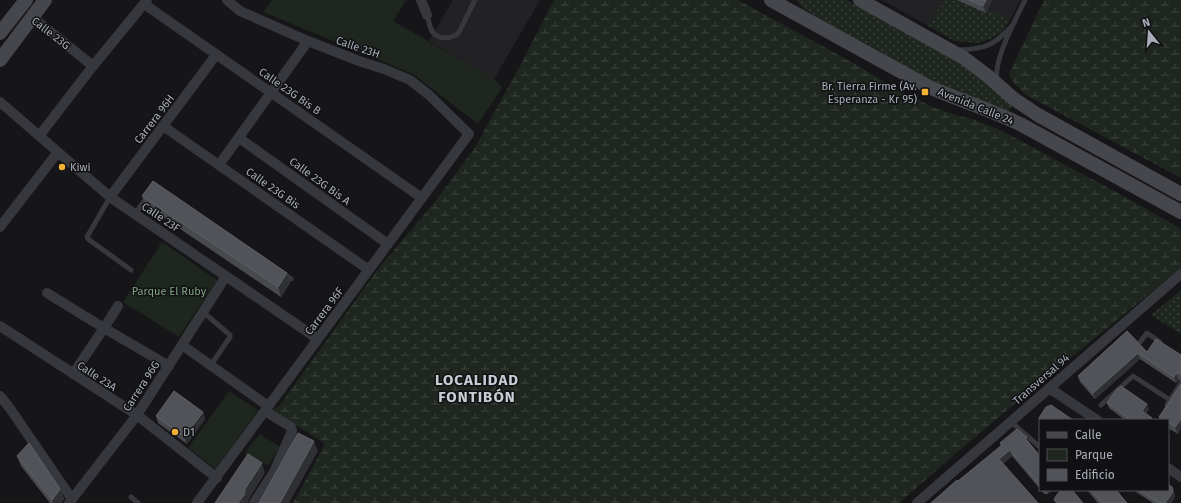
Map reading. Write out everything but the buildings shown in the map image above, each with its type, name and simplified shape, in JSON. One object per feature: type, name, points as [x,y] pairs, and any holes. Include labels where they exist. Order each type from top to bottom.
[{"type":"main road","points":[[0,60],[45,0]]},
{"type":"main road","name":"Avenida Calle 24","points":[[771,0],[929,87],[1020,124],[1181,212]]},
{"type":"main road","points":[[791,0],[794,8],[801,17]]},
{"type":"main road","name":"Avenida Calle 24","points":[[860,0],[952,50],[977,68],[1014,99],[1038,115],[1181,194]]},
{"type":"main road","points":[[0,33],[18,3]]},
{"type":"main road","name":"Calle 23G","points":[[18,3],[32,17]]},
{"type":"street","points":[[421,0],[427,15]]},
{"type":"street","name":"Calle 23H","points":[[228,1],[240,11],[308,42],[359,61],[384,68],[410,80],[428,94],[469,134]]},
{"type":"street","points":[[40,136],[93,66],[146,2]]},
{"type":"street","name":"Calle 23G Bis B","points":[[146,2],[216,55],[422,198]]},
{"type":"street","name":"Calle 23G","points":[[32,17],[93,66]]},
{"type":"street","points":[[219,165],[308,42]]},
{"type":"street","name":"Carrera 96H","points":[[110,197],[216,55]]},
{"type":"street","name":"Calle 23F","points":[[0,102],[110,197],[318,339]]},
{"type":"street","name":"Calle 23G Bis","points":[[163,126],[369,270]]},
{"type":"street","name":"Carrera 96F","points":[[197,503],[217,478],[469,134]]},
{"type":"street","name":"Calle 23G Bis A","points":[[239,138],[388,244]]},
{"type":"street","points":[[0,226],[58,152]]},
{"type":"street","name":"Transversal 94","points":[[917,503],[1181,274]]},
{"type":"street","name":"Carrera 96G","points":[[71,501],[137,415],[226,276]]},
{"type":"street","points":[[47,293],[169,366]]},
{"type":"street","points":[[73,374],[118,306]]},
{"type":"street","name":"Calle 23A","points":[[1,331],[73,374],[137,415],[217,478]]},
{"type":"street","points":[[182,345],[211,365],[291,427],[292,431],[274,472],[254,503]]},
{"type":"street","points":[[1049,388],[1096,419]]},
{"type":"street","points":[[0,396],[9,407],[71,501]]},
{"type":"street","points":[[1169,469],[1181,477]]},
{"type":"lane","points":[[427,15],[433,33],[439,37],[453,38],[458,34],[475,0]]},
{"type":"lane","points":[[998,85],[996,77],[997,65],[1013,25],[1026,0]]},
{"type":"lane","points":[[952,50],[981,48],[990,45],[1000,38],[1013,25]]},
{"type":"lane","points":[[135,214],[152,190]]},
{"type":"lane","points":[[110,197],[87,237],[131,270]]},
{"type":"lane","points":[[278,270],[291,279]]},
{"type":"lane","points":[[203,312],[230,335],[211,365]]},
{"type":"lane","points":[[1140,342],[1147,333],[1164,344]]},
{"type":"lane","points":[[1100,405],[1133,376],[1170,400]]},
{"type":"lane","points":[[1166,407],[1181,383]]},
{"type":"lane","points":[[1011,422],[1039,446]]},
{"type":"lane","points":[[131,497],[138,503]]},
{"type":"shaded area","points":[[453,0],[540,0],[494,79],[429,41]]},
{"type":"shaded area","points":[[882,0],[946,0],[927,25]]},
{"type":"shaded area","points":[[970,0],[1020,0],[1010,20]]},
{"type":"green space","points":[[272,0],[406,0],[393,21],[494,79],[502,88],[478,124],[413,74],[263,12]]},
{"type":"green space","points":[[554,0],[738,0],[857,65],[895,89],[933,107],[975,120],[1000,130],[1118,193],[1181,229],[1181,268],[1004,413],[899,503],[293,503],[325,444],[273,410],[279,406],[378,269],[434,203],[474,149]]},
{"type":"green space","points":[[796,0],[846,0],[951,56],[973,72],[1012,106],[1009,111],[945,88],[869,45],[836,29],[803,8]]},
{"type":"green space","points":[[946,0],[970,0],[1010,20],[1003,31],[990,39],[978,43],[954,41],[927,25]]},
{"type":"green space","points":[[1044,0],[1181,0],[1181,178],[1026,95],[1013,82],[1009,74]]},
{"type":"green space","name":"Parque El Ruby","points":[[162,242],[217,280],[179,337],[123,302]]},
{"type":"green space","points":[[1181,290],[1181,334],[1151,315]]},
{"type":"green space","points":[[229,391],[258,410],[216,469],[188,448]]},
{"type":"green space","points":[[260,434],[280,447],[268,466],[244,454]]},
{"type":"place","name":"Br. Tierra Firme (Av. Esperanza - Kr 95)","points":[[925,92]]},
{"type":"place","name":"Kiwi","points":[[62,167]]},
{"type":"place","name":"D1","points":[[175,432]]},
{"type":"district","name":"LOCALIDAD FONTIBÓN","points":[[477,388]]}]
